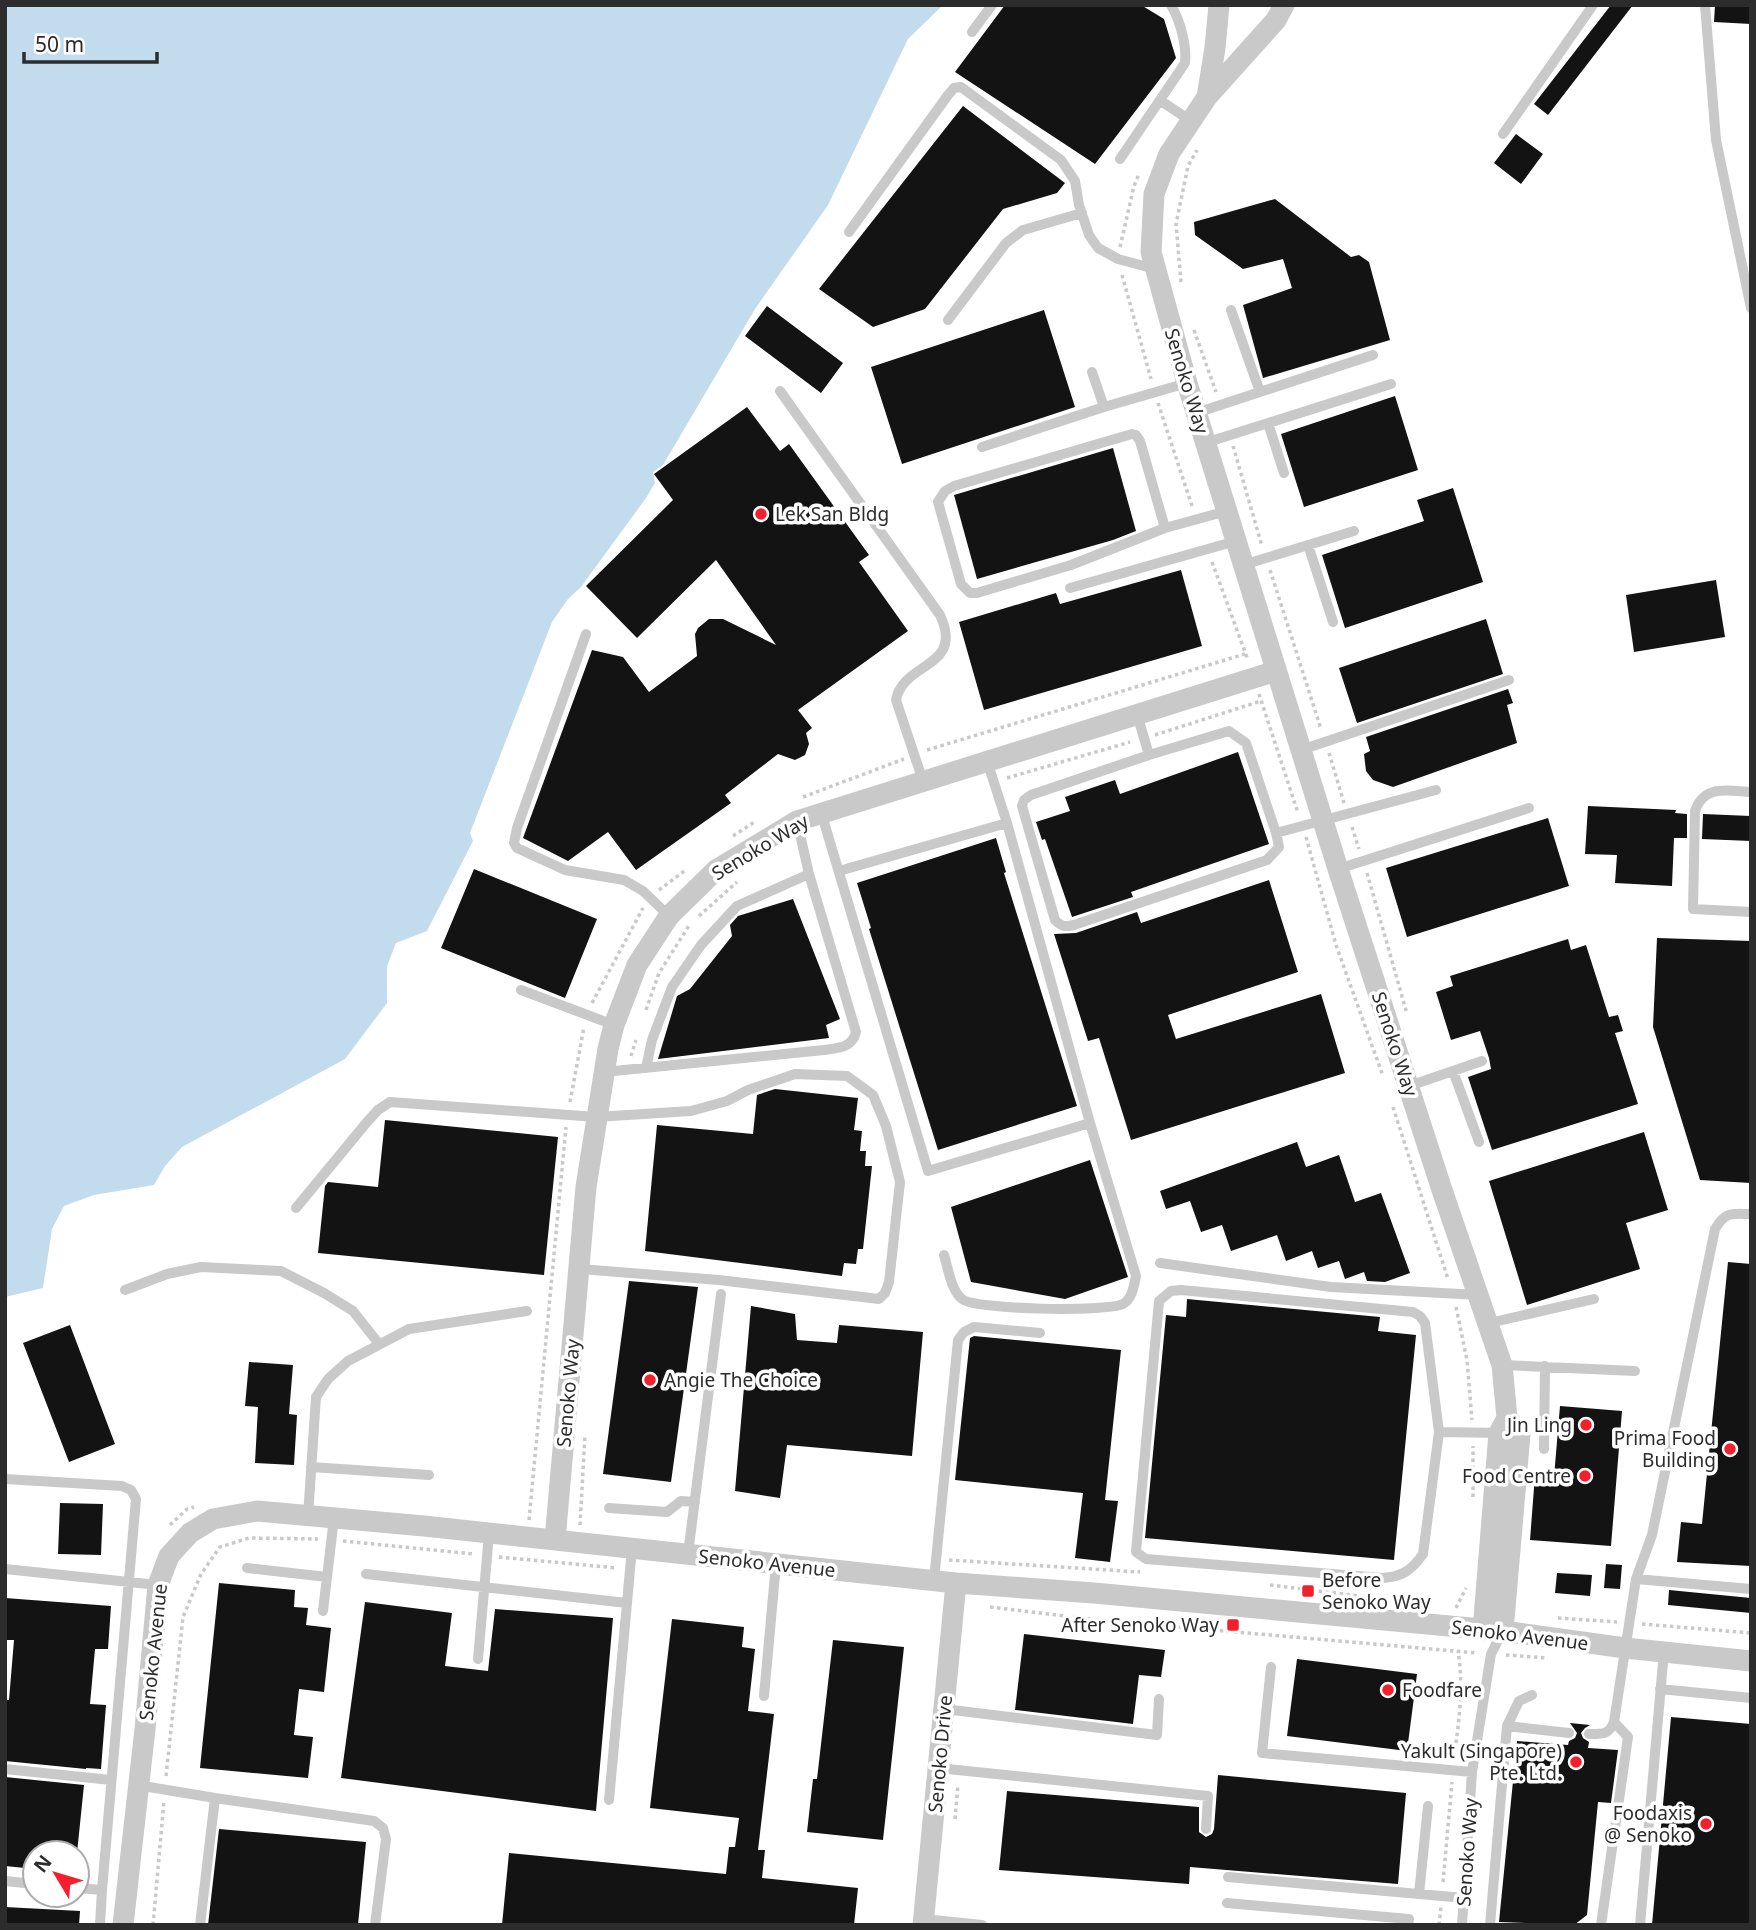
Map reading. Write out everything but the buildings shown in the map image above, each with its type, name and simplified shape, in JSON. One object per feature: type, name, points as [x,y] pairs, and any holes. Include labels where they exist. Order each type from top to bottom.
[{"type":"street","name":"Senoko Way","points":[[1207,97],[1216,48],[1219,5]]},
{"type":"street","name":"Senoko Way","points":[[1284,5],[1276,20],[1207,97],[1169,154],[1154,194],[1151,252],[1186,383],[1301,750],[1312,823],[1338,869],[1502,1365],[1509,1428],[1490,1624]]},
{"type":"street","name":"Senoko Way","points":[[555,1540],[586,1187],[604,1072],[614,1025],[637,965],[669,916],[716,870],[795,811],[821,812],[1276,671]]},
{"type":"street","name":"Senoko Avenue","points":[[123,1925],[158,1585],[169,1556],[190,1533],[212,1519],[257,1511],[308,1516],[332,1529],[488,1534],[956,1583],[1490,1624],[1625,1648],[1751,1661]]},
{"type":"street","name":"Senoko Drive","points":[[923,1922],[956,1583]]},
{"type":"lane","points":[[972,32],[992,5]]},
{"type":"lane","points":[[1121,159],[1185,63],[1186,55],[1176,13],[1171,5]]},
{"type":"lane","points":[[1503,134],[1593,5]]},
{"type":"lane","points":[[1705,5],[1716,141],[1751,308]]},
{"type":"lane","points":[[849,232],[948,95],[958,88],[965,89],[1061,160],[1075,181],[1089,235],[1098,248],[1118,259],[1155,269]]},
{"type":"lane","points":[[1161,100],[1191,121]]},
{"type":"lane","points":[[948,320],[1006,243],[1015,235],[1023,230],[1082,213]]},
{"type":"lane","points":[[1231,310],[1260,392]]},
{"type":"lane","points":[[1196,413],[1373,355]]},
{"type":"lane","points":[[1092,372],[1104,407]]},
{"type":"lane","points":[[982,447],[1186,383]]},
{"type":"lane","points":[[1205,443],[1391,384]]},
{"type":"lane","points":[[780,391],[940,615],[945,627],[947,641],[943,651],[898,693],[896,700],[923,780]]},
{"type":"lane","points":[[1268,423],[1284,473]]},
{"type":"lane","points":[[1165,528],[1136,435],[954,486],[945,491],[938,502],[961,584],[970,593],[1070,565],[1165,528],[1227,511]]},
{"type":"lane","points":[[1243,565],[1354,531]]},
{"type":"lane","points":[[1070,588],[1236,541]]},
{"type":"lane","points":[[1308,545],[1333,622]]},
{"type":"lane","points":[[586,634],[514,843],[517,848],[565,870],[624,880],[649,897],[669,916]]},
{"type":"lane","points":[[1301,750],[1508,680]]},
{"type":"lane","points":[[1137,715],[1149,755]]},
{"type":"lane","points":[[1229,731],[1234,733],[1246,743],[1279,848],[1267,860],[1074,925],[1060,925],[1055,920],[1035,854],[1022,806],[1024,800],[1031,794],[1149,755],[1229,731]]},
{"type":"lane","points":[[944,1255],[957,1293],[971,1304],[1039,1309],[1113,1308],[1126,1302],[1132,1293],[1136,1276],[987,761]]},
{"type":"lane","points":[[1276,833],[1436,790]]},
{"type":"lane","points":[[1751,792],[1715,790],[1707,793],[1698,803],[1695,811],[1693,909],[1751,912]]},
{"type":"lane","points":[[1338,869],[1529,808]]},
{"type":"lane","points":[[604,1072],[844,1047],[854,1039],[856,1032],[851,1010],[809,874],[795,811]]},
{"type":"lane","points":[[821,812],[928,1171],[1090,1123]]},
{"type":"lane","points":[[839,871],[1007,823]]},
{"type":"lane","points":[[646,1068],[652,1040],[673,988],[701,945],[737,906],[809,874]]},
{"type":"lane","points":[[521,990],[614,1025]]},
{"type":"lane","points":[[1409,1086],[1482,1061]]},
{"type":"lane","points":[[1453,1071],[1479,1142]]},
{"type":"lane","points":[[296,1208],[367,1122],[390,1102],[596,1117],[691,1111],[727,1101],[748,1090],[795,1074],[847,1076],[873,1095],[886,1126],[900,1182],[889,1282],[885,1293],[879,1299],[719,1280],[580,1269]]},
{"type":"lane","points":[[1589,1734],[1605,1734],[1611,1730],[1614,1722],[1636,1579],[1652,1535],[1714,1229],[1728,1213],[1751,1214]]},
{"type":"lane","points":[[1160,1263],[1332,1287],[1479,1295]]},
{"type":"lane","points":[[125,1290],[167,1274],[201,1267],[281,1271],[353,1311],[379,1344]]},
{"type":"lane","points":[[1171,1291],[1413,1312],[1420,1316],[1424,1323],[1439,1432],[1423,1554],[1405,1574],[1382,1578],[1146,1559],[1136,1552],[1159,1301],[1171,1291]]},
{"type":"lane","points":[[688,1554],[721,1294]]},
{"type":"lane","points":[[1489,1324],[1594,1299]]},
{"type":"lane","points":[[308,1516],[316,1397],[328,1379],[348,1361],[409,1329],[527,1311]]},
{"type":"lane","points":[[934,1580],[958,1340],[964,1332],[974,1327],[1040,1333]]},
{"type":"lane","points":[[1502,1365],[1635,1371]]},
{"type":"lane","points":[[1544,1448],[1545,1366]]},
{"type":"lane","points":[[1439,1432],[1473,1434],[1509,1428]]},
{"type":"lane","points":[[311,1467],[429,1475]]},
{"type":"lane","points":[[5,1486],[6,1479],[122,1486],[131,1490],[136,1499],[100,1925]]},
{"type":"lane","points":[[610,1507],[667,1512],[681,1501],[695,1502]]},
{"type":"lane","points":[[323,1611],[332,1529]]},
{"type":"lane","points":[[478,1658],[488,1534]]},
{"type":"lane","points":[[609,1800],[632,1548]]},
{"type":"lane","points":[[764,1696],[776,1564]]},
{"type":"lane","points":[[247,1568],[327,1577]]},
{"type":"lane","points":[[5,1569],[158,1585]]},
{"type":"lane","points":[[366,1574],[627,1603]]},
{"type":"lane","points":[[1636,1579],[1751,1590]]},
{"type":"lane","name":"Senoko Way","points":[[1490,1624],[1491,1654]]},
{"type":"lane","name":"Senoko Way","points":[[1462,1925],[1472,1772],[1491,1654],[1490,1624]]},
{"type":"lane","points":[[1640,1925],[1664,1651]]},
{"type":"lane","points":[[1271,1667],[1262,1754],[1472,1772]]},
{"type":"lane","points":[[1660,1689],[1751,1698]]},
{"type":"lane","points":[[1490,1925],[1507,1726],[1519,1701],[1532,1695]]},
{"type":"lane","points":[[944,1709],[1157,1735],[1160,1699]]},
{"type":"lane","points":[[1601,1925],[1628,1737],[1614,1722]]},
{"type":"lane","points":[[1507,1726],[1569,1733]]},
{"type":"lane","points":[[938,1768],[1208,1796],[1206,1829]]},
{"type":"lane","points":[[5,1769],[111,1780]]},
{"type":"lane","points":[[137,1785],[374,1821],[383,1829],[386,1839],[375,1925]]},
{"type":"lane","points":[[200,1925],[215,1798]]},
{"type":"lane","points":[[1419,1894],[1428,1805]]},
{"type":"lane","points":[[1228,1877],[1464,1898]]},
{"type":"lane","points":[[91,1889],[102,1890]]},
{"type":"lane","points":[[1227,1903],[1409,1919],[1408,1925]]},
{"type":"lane","points":[[923,1922],[982,1925]]},
{"type":"path","points":[[1144,163],[1134,186],[1118,259],[1154,393],[1196,518]]},
{"type":"path","points":[[1207,549],[1254,678],[1312,823],[1336,945],[1385,1082]]},
{"type":"path","points":[[795,811],[914,754],[1245,654]]},
{"type":"path","points":[[731,837],[761,818]]},
{"type":"path","points":[[529,1522],[568,1115],[586,1015],[649,897],[690,867]]},
{"type":"path","points":[[1392,1104],[1453,1293],[1467,1360],[1473,1434],[1473,1502]]},
{"type":"path","points":[[153,1925],[183,1617],[201,1574],[220,1547],[249,1538],[332,1529],[487,1555],[630,1570]]},
{"type":"path","points":[[947,1559],[1140,1572]]},
{"type":"path","points":[[1258,1584],[1390,1600]]},
{"type":"path","points":[[1468,1586],[1456,1608],[1490,1624]]},
{"type":"path","points":[[988,1606],[1098,1620],[1558,1659]]},
{"type":"path","points":[[1555,1617],[1751,1633]]},
{"type":"path","points":[[1439,1925],[1452,1770],[1461,1703],[1462,1673],[1458,1651]]},
{"type":"water","points":[[5,5],[943,5],[908,39],[828,205],[755,309],[663,465],[653,472],[655,483],[646,498],[552,622],[470,833],[473,841],[427,931],[396,943],[387,966],[387,1003],[345,1059],[182,1147],[165,1166],[154,1185],[94,1195],[64,1206],[52,1229],[43,1288],[5,1297]]},
{"type":"place","name":"Lek San Bldg","points":[[761,514]]},
{"type":"place","name":"Angie The Choice","points":[[650,1380]]},
{"type":"place","name":"Jin Ling","points":[[1586,1425]]},
{"type":"place","name":"Prima Food Building","points":[[1730,1449]]},
{"type":"place","name":"Food Centre","points":[[1585,1476]]},
{"type":"place","name":"Before Senoko Way","points":[[1308,1591]]},
{"type":"place","name":"After Senoko Way","points":[[1233,1625]]},
{"type":"place","name":"Foodfare","points":[[1388,1690]]},
{"type":"place","name":"Yakult (Singapore) Pte. Ltd.","points":[[1576,1762]]},
{"type":"place","name":"Foodaxis @ Senoko","points":[[1706,1824]]}]
